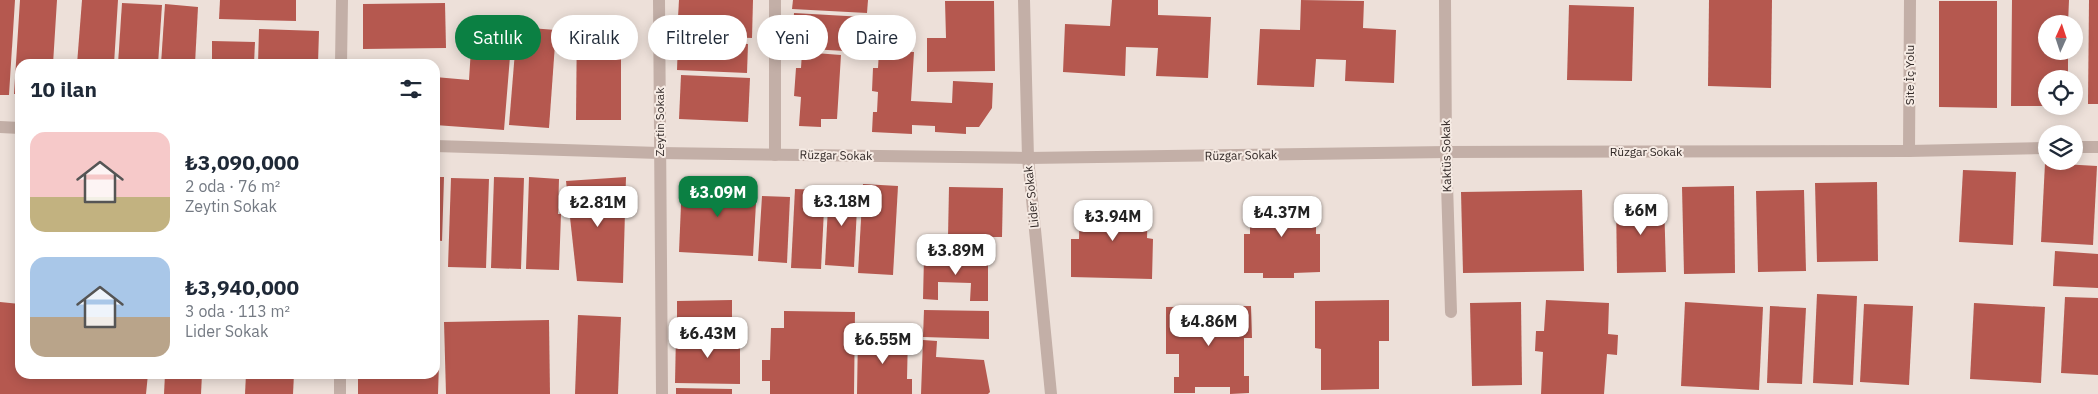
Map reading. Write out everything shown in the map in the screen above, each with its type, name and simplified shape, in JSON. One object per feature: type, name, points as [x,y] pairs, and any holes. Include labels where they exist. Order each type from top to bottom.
[{"type":"street","points":[[341,59],[342,0]]},
{"type":"street","name":"Zeytin Sokak","points":[[659,0],[662,394]]},
{"type":"street","points":[[774,155],[775,0]]},
{"type":"street","name":"Lider Sokak","points":[[1024,0],[1028,158],[1050,394]]},
{"type":"street","name":"Kaktüs Sokak","points":[[1445,0],[1446,152],[1451,312]]},
{"type":"street","name":"Site İç Yolu","points":[[1908,151],[1910,0]]},
{"type":"street","points":[[0,127],[15,128]]},
{"type":"street","name":"Rüzgar Sokak","points":[[440,146],[659,153],[1028,158],[1446,152],[1908,151],[2038,148]]},
{"type":"street","points":[[2083,147],[2098,147]]},
{"type":"street","points":[[340,379],[340,394]]},
{"type":"building","points":[[0,0],[15,0],[9,95],[0,95]]},
{"type":"building","points":[[20,0],[57,0],[53,59],[16,59]]},
{"type":"building","points":[[82,0],[118,0],[114,59],[77,59]]},
{"type":"building","points":[[220,0],[296,0],[296,21],[219,19]]},
{"type":"building","points":[[679,0],[753,0],[752,38],[747,38],[747,15],[678,15]]},
{"type":"building","points":[[793,0],[868,0],[867,13],[792,9]]},
{"type":"building","points":[[1112,0],[1158,0],[1158,15],[1211,17],[1208,78],[1156,76],[1158,48],[1126,47],[1125,76],[1063,72],[1065,24],[1110,26]]},
{"type":"building","points":[[1301,0],[1364,1],[1363,28],[1396,30],[1394,83],[1345,81],[1346,60],[1316,59],[1314,87],[1257,85],[1260,29],[1300,30]]},
{"type":"building","points":[[1709,0],[1772,0],[1771,88],[1708,86]]},
{"type":"building","points":[[2012,0],[2069,0],[2068,15],[2038,15],[2038,60],[2068,60],[2068,70],[2038,70],[2038,106],[2011,106]]},
{"type":"building","points":[[2089,0],[2098,0],[2098,104],[2088,104]]},
{"type":"building","points":[[945,1],[994,1],[995,71],[927,72],[927,38],[946,38]]},
{"type":"building","points":[[1939,1],[1997,1],[1997,108],[1939,107]]},
{"type":"building","points":[[122,3],[162,5],[158,59],[118,59]]},
{"type":"building","points":[[445,3],[446,48],[363,49],[363,4]]},
{"type":"building","points":[[165,4],[198,7],[195,59],[161,59]]},
{"type":"building","points":[[1569,5],[1634,7],[1632,81],[1567,80]]},
{"type":"building","points":[[794,13],[838,16],[838,51],[828,50],[828,15],[794,15]]},
{"type":"building","points":[[259,29],[319,31],[318,59],[258,59]]},
{"type":"building","points":[[541,29],[551,30],[551,60],[554,60],[549,128],[509,125],[514,60],[541,60]]},
{"type":"building","points":[[212,41],[255,42],[254,59],[212,59]]},
{"type":"building","points":[[748,44],[747,73],[677,70],[677,60],[747,60]]},
{"type":"building","points":[[828,54],[838,55],[838,60],[841,60],[837,119],[821,119],[821,127],[799,126],[801,97],[794,96],[796,68],[801,68],[802,60],[828,60]]},
{"type":"building","points":[[470,60],[510,60],[504,130],[440,125],[440,77],[469,80]]},
{"type":"building","points":[[577,60],[621,60],[621,120],[576,120]]},
{"type":"building","points":[[878,60],[914,60],[911,101],[952,103],[953,81],[993,83],[992,108],[979,127],[966,127],[966,134],[935,132],[935,126],[912,125],[912,134],[872,132],[873,112],[877,112],[878,92],[872,91],[873,68],[878,68]]},
{"type":"building","points":[[681,75],[750,78],[748,122],[679,119]]},
{"type":"building","points":[[2083,165],[2097,166],[2093,245],[2041,242],[2045,170],[2083,170]]},
{"type":"building","points":[[1963,170],[2016,172],[2013,245],[1959,242]]},
{"type":"building","points":[[440,177],[444,177],[442,241],[440,241]]},
{"type":"building","points":[[494,177],[524,178],[521,269],[491,268]]},
{"type":"building","points":[[529,177],[559,179],[558,214],[561,214],[559,270],[526,269]]},
{"type":"building","points":[[626,177],[623,283],[577,281],[566,181]]},
{"type":"building","points":[[451,178],[489,179],[486,268],[448,267]]},
{"type":"building","points":[[682,181],[757,185],[753,256],[679,252]]},
{"type":"building","points":[[1877,182],[1878,261],[1817,262],[1815,183]]},
{"type":"building","points":[[863,184],[898,186],[893,275],[858,273]]},
{"type":"building","points":[[1734,186],[1735,273],[1684,274],[1682,187]]},
{"type":"building","points":[[829,187],[858,188],[854,267],[825,265]]},
{"type":"building","points":[[949,187],[1003,188],[1002,237],[948,237]]},
{"type":"building","points":[[795,189],[825,190],[821,269],[791,268]]},
{"type":"building","points":[[1582,190],[1584,271],[1463,273],[1461,192]]},
{"type":"building","points":[[1804,190],[1806,271],[1758,272],[1756,191]]},
{"type":"building","points":[[762,196],[790,197],[787,263],[758,261]]},
{"type":"building","points":[[1316,197],[1316,234],[1320,234],[1320,272],[1294,273],[1294,278],[1263,278],[1263,273],[1244,273],[1244,234],[1250,234],[1250,198]]},
{"type":"building","points":[[1664,198],[1666,272],[1617,273],[1616,199]]},
{"type":"building","points":[[1080,202],[1148,203],[1147,238],[1153,239],[1152,279],[1071,277],[1071,239],[1079,239]]},
{"type":"building","points":[[2055,251],[2098,254],[2098,288],[2053,286]]},
{"type":"building","points":[[924,257],[988,258],[988,301],[970,301],[971,283],[938,282],[938,300],[923,299]]},
{"type":"building","points":[[1817,294],[1857,296],[1853,385],[1813,383]]},
{"type":"building","points":[[2065,297],[2098,298],[2098,375],[2061,373]]},
{"type":"building","points":[[732,300],[732,329],[677,329],[677,301]]},
{"type":"building","points":[[1389,300],[1389,341],[1379,341],[1379,389],[1321,390],[1321,349],[1315,348],[1315,301]]},
{"type":"building","points":[[1546,300],[1609,303],[1608,334],[1618,335],[1617,355],[1607,354],[1604,394],[1541,394],[1543,352],[1535,351],[1536,331],[1544,331]]},
{"type":"building","points":[[0,302],[15,304],[15,379],[148,379],[146,394],[0,394]]},
{"type":"building","points":[[1521,302],[1522,385],[1472,386],[1470,303]]},
{"type":"building","points":[[1685,302],[1763,307],[1759,390],[1681,386]]},
{"type":"building","points":[[1974,303],[2045,307],[2041,383],[1970,379]]},
{"type":"building","points":[[1864,304],[1913,306],[1909,385],[1860,382]]},
{"type":"building","points":[[1251,306],[1252,338],[1244,338],[1244,376],[1249,376],[1249,393],[1230,394],[1230,387],[1195,387],[1195,393],[1174,393],[1174,377],[1179,377],[1179,354],[1166,354],[1166,307]]},
{"type":"building","points":[[1770,306],[1806,308],[1802,384],[1767,383]]},
{"type":"building","points":[[924,310],[989,311],[989,339],[923,337]]},
{"type":"building","points":[[784,311],[855,312],[854,394],[770,394],[770,381],[762,381],[762,360],[770,360],[771,328],[784,328]]},
{"type":"building","points":[[578,315],[621,317],[618,394],[575,394]]},
{"type":"building","points":[[549,320],[550,394],[446,394],[444,322]]},
{"type":"building","points":[[676,334],[740,335],[740,384],[675,383]]},
{"type":"building","points":[[858,334],[908,335],[907,379],[912,379],[912,394],[857,394]]},
{"type":"building","points":[[923,340],[937,341],[936,357],[984,360],[990,392],[988,394],[921,394]]},
{"type":"building","points":[[165,379],[202,379],[201,394],[164,394]]},
{"type":"building","points":[[246,379],[294,379],[293,394],[245,394]]},
{"type":"building","points":[[358,379],[438,379],[438,394],[358,394]]},
{"type":"building","points":[[676,388],[732,389],[732,394],[676,394]]}]
